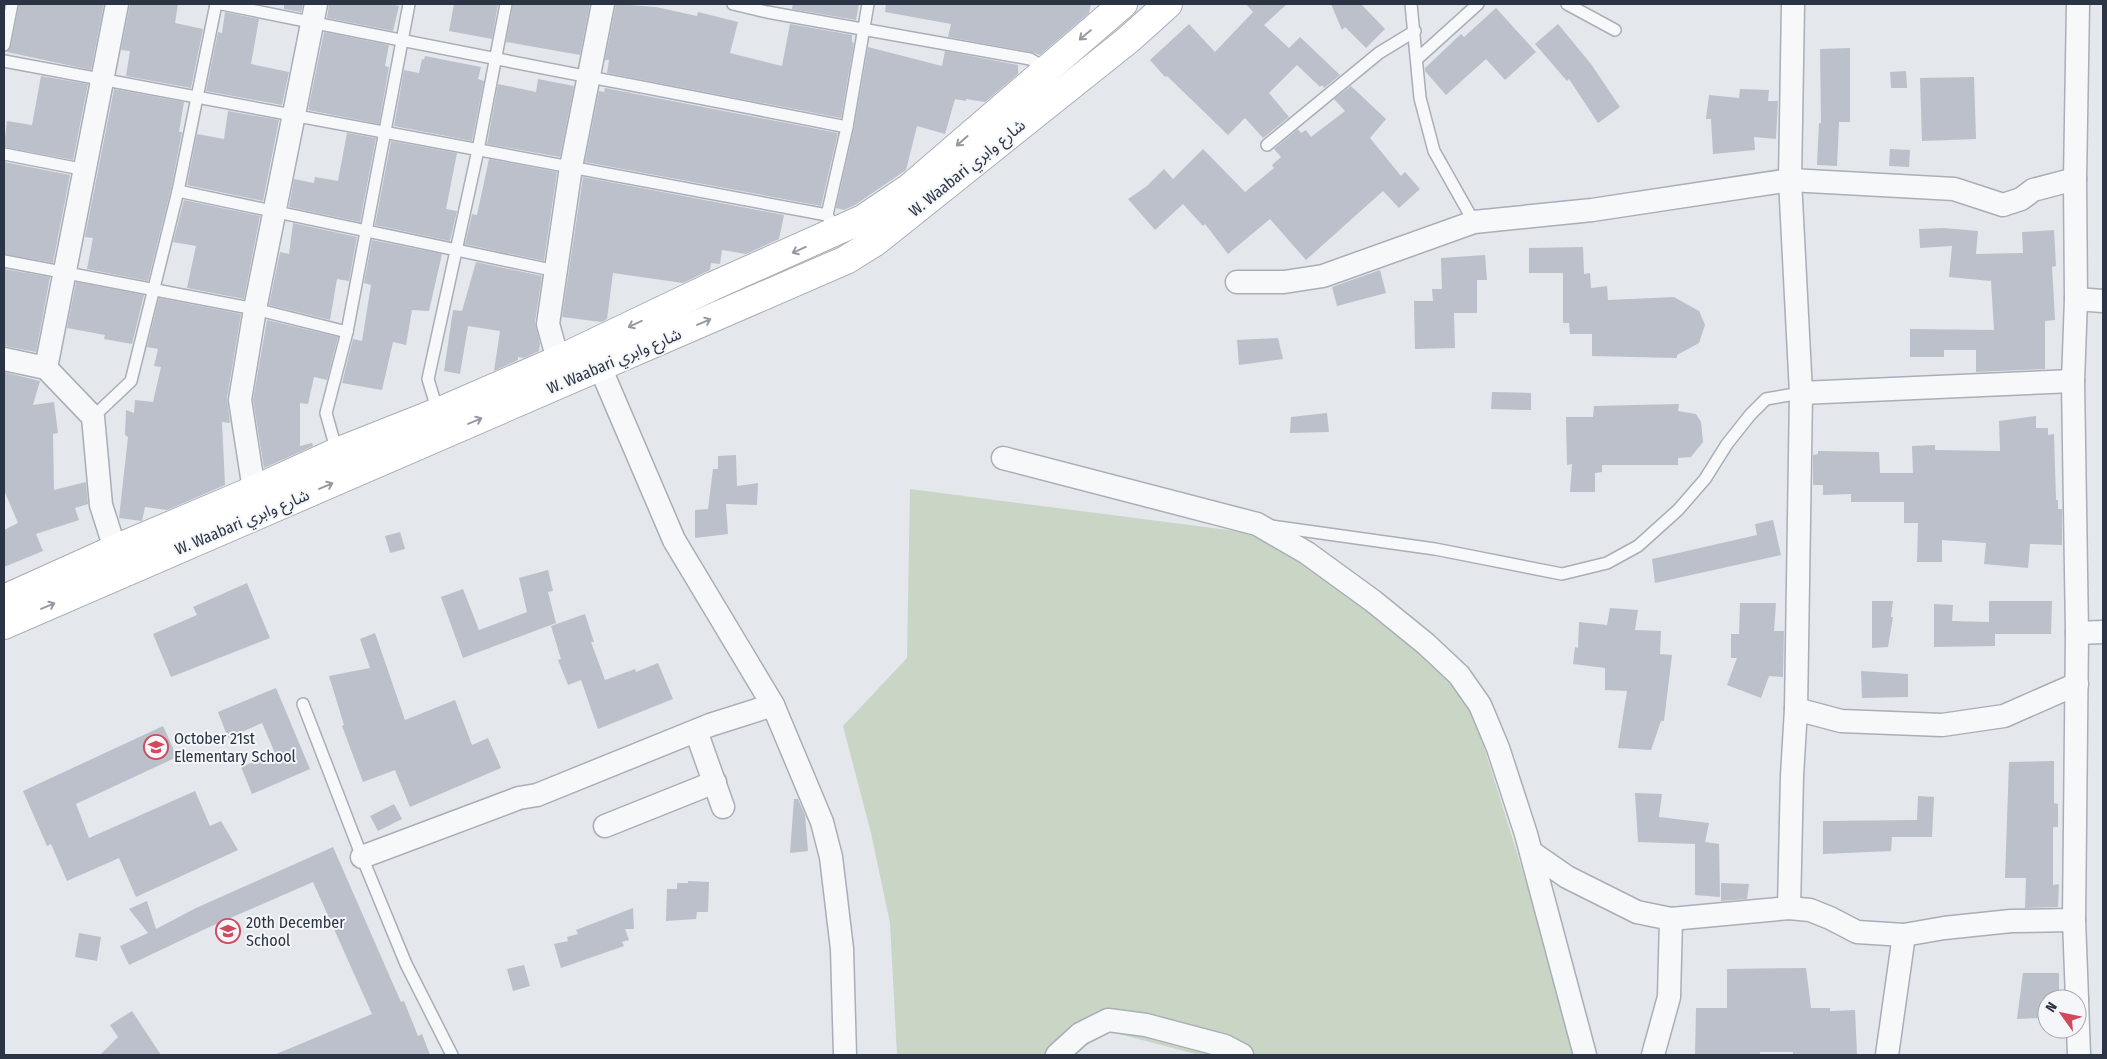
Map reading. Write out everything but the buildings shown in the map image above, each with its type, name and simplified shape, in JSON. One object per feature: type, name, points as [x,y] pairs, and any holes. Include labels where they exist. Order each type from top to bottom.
[{"type":"main road","name":"W. Waabari شارع وابري","points":[[4,599],[337,452],[438,412],[558,360],[713,286],[832,224],[863,219],[908,188],[1123,4]]},
{"type":"main road","name":"W. Waabari شارع وابري","points":[[4,626],[846,260],[875,242],[1128,40],[1168,4]]},
{"type":"street","points":[[46,368],[104,80],[117,4]]},
{"type":"street","points":[[558,360],[548,324],[571,167],[603,4]]},
{"type":"street","points":[[1789,908],[1792,776],[1796,709],[1801,393],[1790,180],[1793,4]]},
{"type":"street","points":[[2077,989],[2074,920],[2077,633],[2073,381],[2076,299],[2074,179],[2078,4]]},
{"type":"street","points":[[254,490],[240,400],[255,309],[314,13]]},
{"type":"street","points":[[1237,282],[1284,282],[1324,276],[1474,222],[1592,210],[1790,180],[1954,189],[2003,206],[2020,199],[2032,190],[2074,179]]},
{"type":"street","points":[[2076,299],[2103,301]]},
{"type":"street","points":[[4,359],[46,368],[93,418],[101,505],[115,549]]},
{"type":"street","points":[[600,367],[674,540],[773,705],[822,822],[831,857],[842,949],[845,1055]]},
{"type":"street","points":[[1801,393],[2073,381]]},
{"type":"street","points":[[1003,458],[1257,524],[1307,553],[1373,601],[1426,644],[1459,675],[1480,705],[1498,748],[1531,852],[1585,1055]]},
{"type":"street","points":[[2077,633],[2103,632]]},
{"type":"street","points":[[1796,709],[1840,721],[1942,725],[2004,716],[2077,684]]},
{"type":"street","points":[[362,857],[519,798],[537,796],[696,731],[773,705]]},
{"type":"street","points":[[696,731],[723,807]]},
{"type":"street","points":[[605,826],[715,782]]},
{"type":"street","points":[[1531,852],[1567,877],[1638,912],[1671,919],[1789,908],[1816,913],[1857,932],[1904,935],[1944,928],[2010,921],[2074,920]]},
{"type":"street","points":[[1653,1055],[1669,997],[1671,919]]},
{"type":"street","points":[[1886,1055],[1904,935]]},
{"type":"street","points":[[1057,1055],[1080,1034],[1108,1020],[1146,1025],[1224,1046],[1242,1055]]},
{"type":"street","points":[[2078,1039],[2079,1055]]},
{"type":"lane","points":[[4,45],[12,4]]},
{"type":"lane","points":[[93,418],[130,381],[155,289],[178,191],[216,4]]},
{"type":"lane","points":[[222,4],[314,13],[401,41],[589,76],[847,128]]},
{"type":"lane","points":[[337,452],[326,413],[347,332],[409,4]]},
{"type":"lane","points":[[438,412],[428,379],[478,150],[506,4]]},
{"type":"lane","points":[[733,4],[767,8],[863,29],[1030,60],[1046,68]]},
{"type":"lane","points":[[4,60],[571,167],[832,224],[868,4]]},
{"type":"lane","points":[[1410,4],[1415,31],[1420,98],[1434,151],[1474,222]]},
{"type":"lane","points":[[1417,59],[1478,4]]},
{"type":"lane","points":[[1567,4],[1615,30]]},
{"type":"lane","points":[[1266,145],[1379,53],[1415,31]]},
{"type":"lane","points":[[4,154],[86,170]]},
{"type":"lane","points":[[178,191],[556,271]]},
{"type":"lane","points":[[4,261],[255,309],[347,332]]},
{"type":"lane","points":[[1257,524],[1435,549],[1562,574],[1607,563],[1638,546],[1678,510],[1705,479],[1727,444],[1750,415],[1766,399],[1801,393]]},
{"type":"lane","points":[[303,704],[406,964],[452,1055]]},
{"type":"green space","points":[[910,489],[1267,535],[1465,686],[1580,1055],[1199,1055],[1104,1030],[1076,1055],[897,1055],[890,923],[871,833],[843,726],[907,658]]},
{"type":"place","name":"October 21st Elementary School","points":[[156,747]]},
{"type":"place","name":"20th December School","points":[[228,931]]}]
